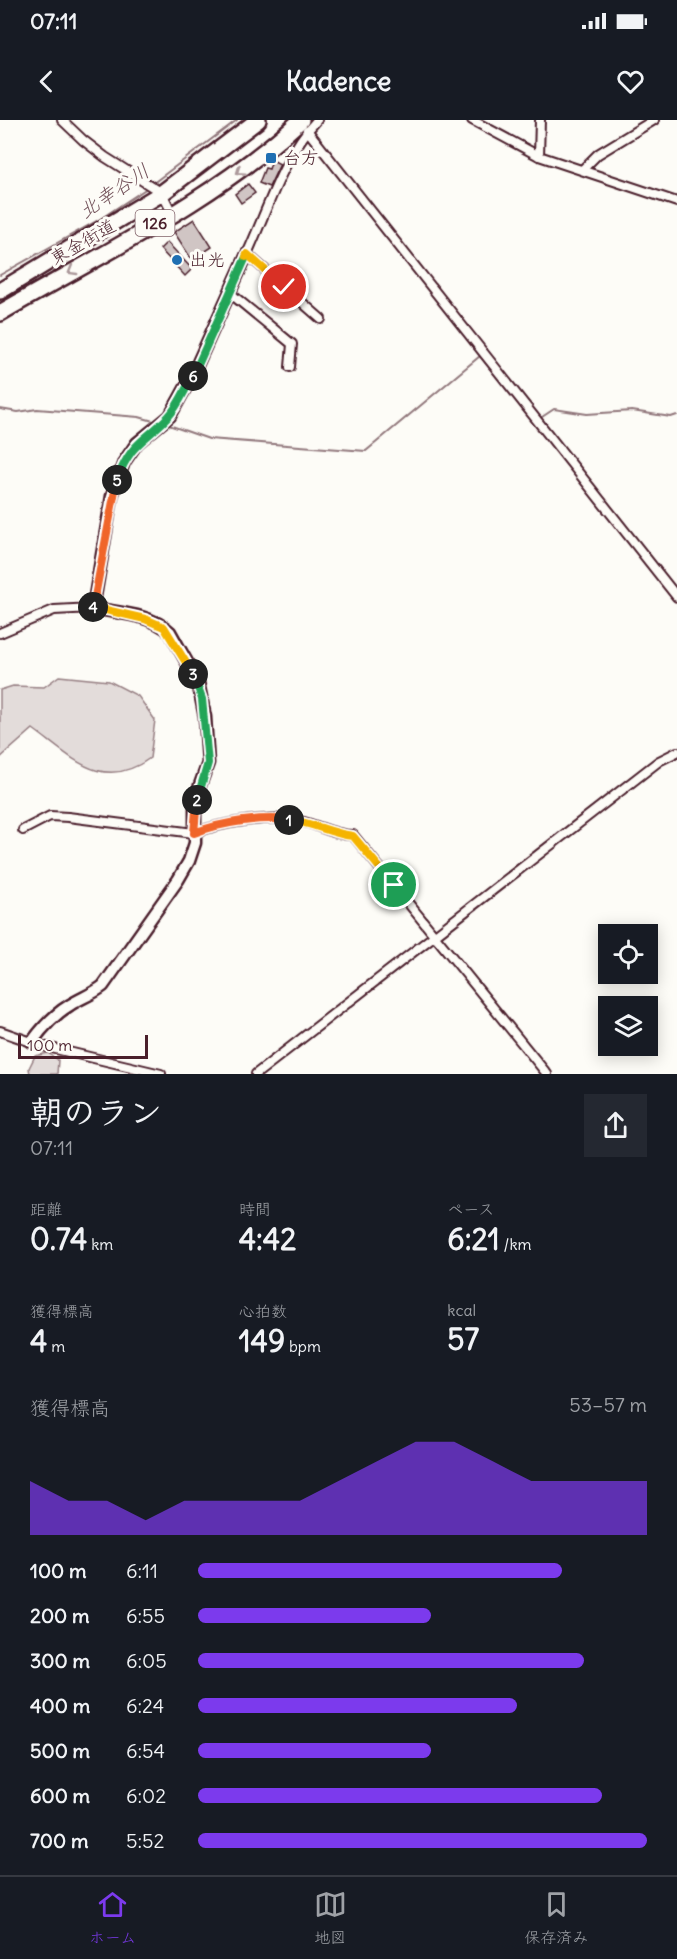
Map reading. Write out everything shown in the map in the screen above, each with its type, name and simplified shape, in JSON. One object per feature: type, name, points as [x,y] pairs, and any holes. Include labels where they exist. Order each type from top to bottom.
[{"type":"highway","name":"東金街道","points":[[0,291],[162,193],[258,120]]},
{"type":"highway","name":"東金街道","points":[[0,313],[234,176],[278,141],[304,125]]},
{"type":"street","points":[[62,120],[98,152],[162,193],[172,213]]},
{"type":"street","points":[[93,608],[112,496],[120,472],[137,443],[170,416],[192,376],[304,125],[317,120]]},
{"type":"street","points":[[472,120],[539,156],[677,202]]},
{"type":"street","points":[[539,156],[540,120]]},
{"type":"street","points":[[582,170],[598,153],[654,120]]},
{"type":"street","points":[[304,125],[677,597]]},
{"type":"street","points":[[278,141],[292,153]]},
{"type":"street","points":[[247,254],[321,319]]},
{"type":"street","points":[[230,293],[292,344],[290,367]]},
{"type":"street","points":[[0,633],[54,610],[93,608],[145,619],[164,627],[198,682],[205,717],[208,763],[195,806],[195,843],[189,861],[103,986],[90,996],[70,1005],[42,1028],[32,1042]]},
{"type":"street","points":[[256,1074],[659,761],[677,752]]},
{"type":"street","points":[[23,830],[50,816],[68,816],[194,833],[209,827],[276,819],[299,821],[339,835],[353,836],[547,1074]]},
{"type":"street","points":[[0,1031],[43,1046],[161,1074]]},
{"type":"shaded area","points":[[59,676],[109,681],[138,696],[155,720],[150,758],[133,768],[117,772],[102,772],[75,760],[33,729],[0,758],[0,690],[13,686],[44,687]]},
{"type":"shaded area","points":[[48,1053],[58,1060],[57,1074],[30,1074],[29,1068],[35,1056]]},
{"type":"building","points":[[272,160],[280,164],[269,187],[259,183],[265,168],[269,169]]},
{"type":"building","points":[[248,184],[255,193],[241,203],[235,194]]},
{"type":"building","points":[[194,219],[212,247],[192,260],[174,232]]},
{"type":"building","points":[[167,242],[192,269],[185,276],[160,249]]},
{"type":"waterway","name":"北幸谷川","points":[[152,184],[237,120]]},
{"type":"waterway","name":"北幸谷川","points":[[0,275],[100,219],[147,188]]},
{"type":"waterway","points":[[166,424],[209,439],[366,451],[480,356],[520,405]]},
{"type":"waterway","points":[[0,409],[18,412],[37,409],[139,417],[157,422]]},
{"type":"waterway","points":[[539,419],[554,409],[587,414],[632,411],[671,417],[677,415]]},
{"type":"place","name":"台方","points":[[271,158]]},
{"type":"place","name":"出光","points":[[177,260]]},
{"type":"route","points":[[284,287],[247,254],[192,376],[170,416],[137,443],[124,462],[112,496],[93,608],[145,619],[164,627],[170,632],[198,682],[205,717],[208,763],[195,806],[194,833],[209,827],[276,819],[299,821],[339,835],[353,836],[394,885]]}]
